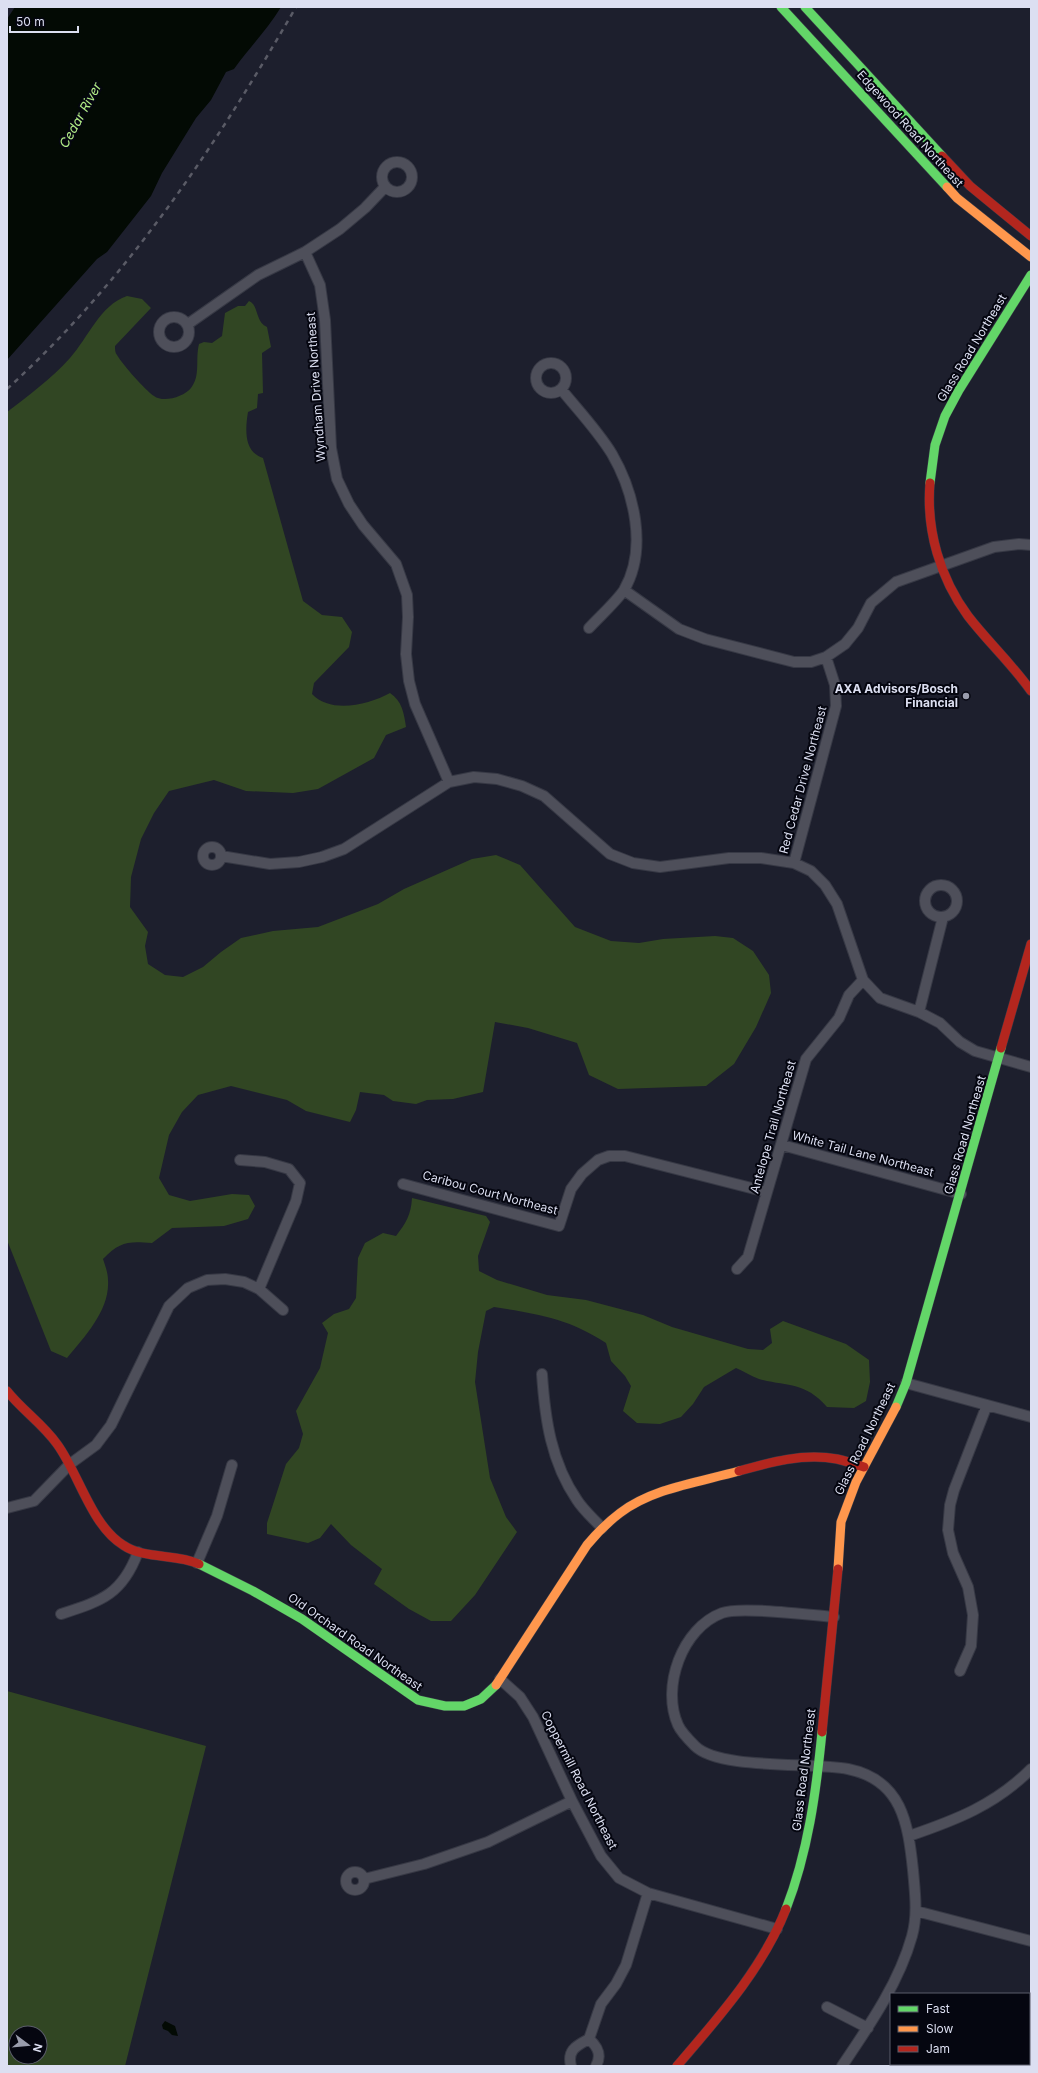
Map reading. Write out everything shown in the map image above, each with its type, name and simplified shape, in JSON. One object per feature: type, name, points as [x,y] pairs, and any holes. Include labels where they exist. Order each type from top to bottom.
[{"type":"street","name":"Edgewood Road Northeast","points":[[781,7],[957,198],[1031,257]]},
{"type":"street","name":"Edgewood Road Northeast","points":[[805,7],[970,186],[1031,236]]},
{"type":"street","points":[[848,78],[857,78],[888,97]]},
{"type":"street","points":[[188,324],[258,275],[305,252],[350,221],[385,187]]},
{"type":"street","name":"Wyndham Drive Northeast","points":[[305,252],[320,284],[325,320],[331,448],[337,479],[349,504],[396,564],[407,595],[408,617],[406,654],[409,681],[416,704],[449,782]]},
{"type":"street","name":"Glass Road Northeast","points":[[1031,275],[953,400],[941,426],[934,456],[930,488],[930,514],[939,565],[951,590],[977,627],[1011,663],[1031,691]]},
{"type":"street","points":[[561,389],[612,453],[629,490],[637,525],[635,559],[624,590],[589,628]]},
{"type":"street","points":[[624,590],[679,629],[705,639],[794,662],[811,662],[826,657],[845,644],[858,628],[871,603],[896,582],[939,565],[994,547],[1019,544],[1031,545]]},
{"type":"street","name":"Red Cedar Drive Northeast","points":[[794,862],[836,706],[835,685],[826,657]]},
{"type":"street","points":[[221,856],[270,864],[298,862],[322,857],[344,849],[449,782],[474,777],[497,779],[522,786],[544,796],[610,854],[633,863],[660,867],[730,858],[761,858],[794,862],[811,871],[821,880],[837,904],[863,980],[880,998],[919,1012],[940,1023],[960,1042],[970,1048],[1031,1067]]},
{"type":"street","points":[[919,1012],[943,917]]},
{"type":"street","name":"Glass Road Northeast","points":[[677,2066],[743,1984],[777,1929],[799,1869],[810,1828],[818,1766],[834,1617],[841,1522],[847,1503],[864,1467],[895,1411],[906,1383],[1031,944]]},
{"type":"street","name":"Antelope Trail Northeast","points":[[737,1269],[748,1257],[806,1059],[839,1018],[849,995],[863,980]]},
{"type":"street","name":"White Tail Lane Northeast","points":[[782,1145],[961,1194]]},
{"type":"street","name":"Caribou Court Northeast","points":[[403,1184],[559,1226],[571,1189],[582,1174],[598,1160],[609,1156],[625,1156],[767,1192]]},
{"type":"street","points":[[240,1160],[265,1162],[289,1169],[300,1182],[296,1201],[259,1289]]},
{"type":"street","points":[[7,1508],[34,1501],[70,1464],[96,1445],[111,1425],[169,1306],[188,1288],[207,1280],[225,1279],[244,1282],[259,1289],[283,1310]]},
{"type":"street","points":[[542,1374],[544,1410],[551,1441],[562,1474],[578,1502],[602,1528]]},
{"type":"street","points":[[906,1383],[1031,1417]]},
{"type":"street","name":"Old Orchard Road Northeast","points":[[7,1391],[16,1404],[56,1442],[70,1464],[104,1526],[118,1541],[138,1552],[156,1556],[177,1557],[197,1563],[282,1606],[316,1627],[418,1700],[434,1706],[452,1707],[470,1704],[488,1694],[500,1679],[587,1545],[602,1528],[621,1512],[646,1498],[776,1460],[806,1457],[837,1459],[864,1467]]},
{"type":"street","points":[[960,1671],[971,1646],[973,1615],[968,1587],[953,1554],[948,1530],[950,1505],[954,1490],[987,1405]]},
{"type":"street","points":[[197,1563],[217,1516],[232,1465]]},
{"type":"street","points":[[61,1614],[104,1598],[119,1586],[131,1571],[138,1552]]},
{"type":"street","points":[[834,1617],[748,1611],[722,1612],[699,1627],[689,1638],[679,1660],[672,1697],[679,1727],[697,1748],[720,1758],[848,1769],[869,1776],[884,1786],[897,1800],[903,1814],[909,1836],[916,1911],[912,1936],[901,1965],[868,2028],[842,2066]]},
{"type":"street","name":"Coppermill Road Northeast","points":[[500,1679],[520,1697],[533,1717],[572,1801],[601,1856],[619,1878],[648,1893],[777,1929]]},
{"type":"street","points":[[909,1836],[953,1821],[990,1803],[1031,1769]]},
{"type":"street","points":[[364,1879],[424,1864],[488,1842],[572,1801]]},
{"type":"street","points":[[571,2066],[569,2055],[571,2051],[574,2047],[589,2039],[601,2004],[616,1984],[626,1965],[648,1893]]},
{"type":"street","points":[[916,1911],[1031,1941]]},
{"type":"street","points":[[827,2007],[868,2028]]},
{"type":"street","points":[[589,2039],[597,2047],[599,2053],[596,2066]]},
{"type":"green space","points":[[127,296],[142,299],[151,308],[115,346],[115,351],[129,371],[145,388],[154,396],[163,399],[179,396],[191,388],[197,373],[199,344],[204,342],[212,343],[222,336],[225,313],[238,306],[245,306],[249,301],[254,306],[263,325],[267,327],[271,347],[262,353],[263,393],[258,394],[257,408],[248,412],[246,426],[247,440],[252,451],[263,458],[303,601],[322,615],[342,617],[352,632],[349,647],[314,683],[312,694],[329,704],[350,706],[371,701],[390,693],[400,704],[406,727],[386,735],[374,758],[318,789],[293,793],[246,791],[214,780],[169,791],[154,813],[141,839],[131,877],[130,907],[148,932],[145,946],[148,964],[165,975],[183,977],[203,967],[241,938],[273,931],[318,927],[378,904],[404,889],[472,859],[496,855],[520,865],[575,927],[611,941],[639,943],[663,939],[715,936],[733,938],[753,951],[769,975],[771,993],[756,1027],[734,1064],[706,1086],[618,1089],[589,1075],[577,1043],[528,1028],[495,1022],[483,1092],[453,1099],[427,1100],[416,1104],[393,1101],[384,1095],[360,1092],[356,1110],[350,1122],[306,1111],[287,1100],[231,1086],[198,1095],[182,1112],[169,1135],[159,1178],[169,1195],[190,1201],[232,1194],[249,1195],[255,1206],[248,1219],[224,1226],[172,1228],[152,1243],[131,1242],[120,1246],[109,1253],[103,1259],[107,1272],[108,1291],[101,1312],[88,1332],[67,1358],[51,1351],[7,1240],[7,412],[56,373],[77,350],[102,314],[118,300]]},
{"type":"green space","points":[[412,1198],[486,1216],[490,1222],[478,1256],[479,1271],[497,1280],[547,1295],[586,1300],[643,1315],[672,1327],[748,1349],[763,1350],[772,1343],[770,1329],[783,1321],[846,1344],[869,1360],[870,1382],[866,1401],[854,1408],[827,1407],[811,1393],[803,1389],[759,1379],[736,1368],[704,1387],[693,1404],[681,1417],[660,1424],[637,1423],[623,1411],[631,1386],[625,1376],[611,1361],[606,1343],[579,1328],[552,1318],[494,1307],[486,1311],[478,1352],[475,1382],[490,1478],[506,1517],[517,1532],[475,1595],[451,1621],[431,1621],[409,1609],[374,1584],[382,1569],[351,1545],[331,1524],[320,1538],[308,1543],[267,1534],[267,1523],[286,1464],[299,1448],[303,1434],[296,1411],[320,1368],[328,1333],[322,1323],[334,1314],[349,1309],[356,1298],[358,1258],[365,1243],[383,1233],[396,1236],[403,1227],[407,1218]]},
{"type":"green space","points":[[7,1691],[206,1746],[125,2066],[7,2066]]},
{"type":"water","name":"Cedar River","points":[[15,7],[281,7],[234,69],[226,72],[211,100],[196,118],[162,173],[151,196],[107,252],[97,259],[7,360],[7,19]]},
{"type":"water","points":[[165,2021],[175,2026],[178,2036],[172,2035],[163,2029],[162,2025]]},
{"type":"railway","points":[[7,389],[51,347],[92,303],[130,257],[201,160],[234,110],[296,7]]},
{"type":"traffic: fast","points":[[781,7],[947,187]]},
{"type":"traffic: fast","points":[[805,7],[942,156]]},
{"type":"traffic: fast","points":[[930,483],[935,445],[945,416],[959,390],[1031,275]]},
{"type":"traffic: fast","points":[[896,1407],[906,1383],[1001,1048]]},
{"type":"traffic: fast","points":[[199,1564],[253,1591],[302,1619],[418,1700],[445,1706],[464,1706],[481,1699],[496,1685]]},
{"type":"traffic: fast","points":[[786,1909],[794,1888],[810,1822],[822,1732]]},
{"type":"traffic: slow","points":[[947,187],[957,198],[1031,257]]},
{"type":"traffic: slow","points":[[838,1569],[841,1522],[856,1482],[896,1407]]},
{"type":"traffic: slow","points":[[496,1685],[587,1545],[611,1520],[633,1504],[647,1497],[677,1487],[739,1471]]},
{"type":"traffic: jam","points":[[942,156],[970,186],[1031,236]]},
{"type":"traffic: jam","points":[[930,483],[929,501],[933,536],[937,553],[950,586],[968,616],[1031,691]]},
{"type":"traffic: jam","points":[[1001,1048],[1031,944]]},
{"type":"traffic: jam","points":[[7,1391],[57,1444],[65,1456],[94,1512],[102,1525],[112,1536],[123,1545],[141,1553],[180,1558],[199,1564]]},
{"type":"traffic: jam","points":[[739,1471],[787,1459],[812,1457],[837,1459],[864,1467]]},
{"type":"traffic: jam","points":[[822,1732],[838,1569]]},
{"type":"traffic: jam","points":[[677,2066],[708,2030],[752,1972],[765,1952],[786,1909]]},
{"type":"place","name":"AXA Advisors/Bosch Financial","points":[[966,696]]}]
